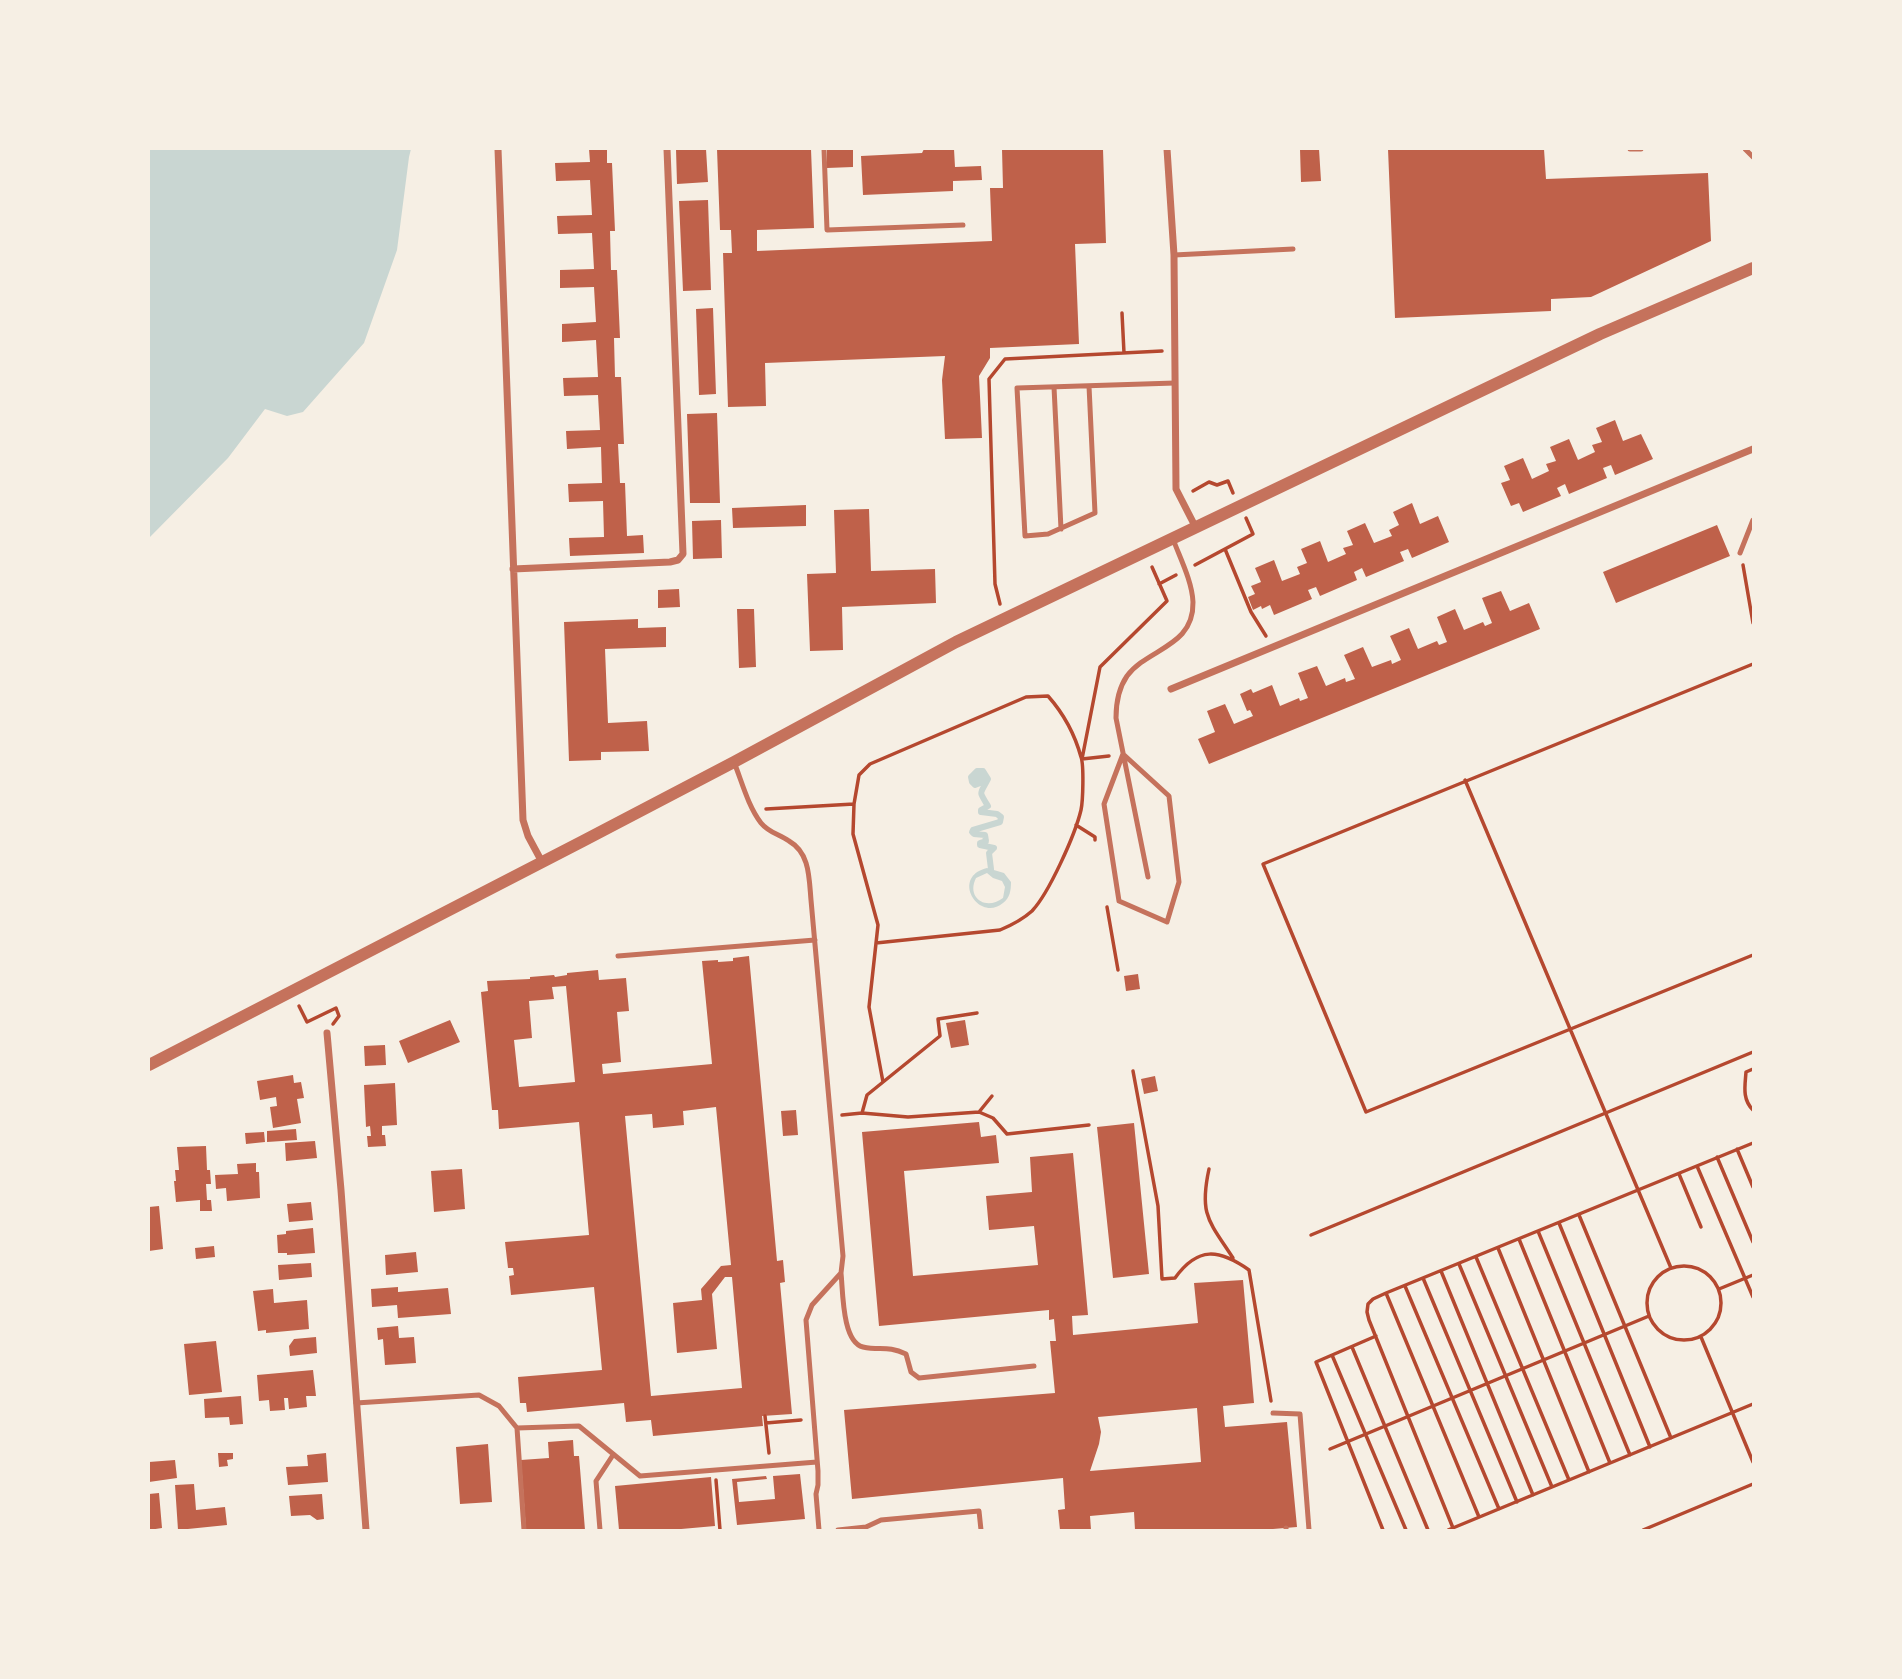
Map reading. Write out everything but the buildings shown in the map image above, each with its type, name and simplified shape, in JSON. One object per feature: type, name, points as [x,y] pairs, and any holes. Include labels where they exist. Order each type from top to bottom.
[{"type":"street","points":[[498,149],[523,820],[542,862]]},
{"type":"street","points":[[513,569],[670,562],[678,560],[683,554],[667,149]]},
{"type":"street","points":[[1167,149],[1174,255],[1176,489],[1195,528]]},
{"type":"street","points":[[149,1065],[734,762],[956,642],[1600,334],[1753,268]]},
{"type":"street","points":[[1171,689],[1753,449]]},
{"type":"street","points":[[327,1033],[366,1530]]},
{"type":"lane","points":[[824,149],[827,230],[963,225]]},
{"type":"lane","points":[[1630,149],[1641,149]]},
{"type":"lane","points":[[1745,149],[1753,157]]},
{"type":"lane","points":[[1174,255],[1293,249]]},
{"type":"lane","points":[[1089,386],[1095,513],[1048,534],[1025,536],[1017,388],[1175,383]]},
{"type":"lane","points":[[1054,387],[1061,529]]},
{"type":"lane","points":[[1740,553],[1753,520]]},
{"type":"lane","points":[[1148,877],[1116,718],[1116,702],[1128,675],[1174,642],[1185,631],[1191,617],[1193,602],[1190,587],[1172,539]]},
{"type":"lane","points":[[1124,754],[1169,796],[1180,883],[1167,922],[1119,901],[1104,804],[1124,754]]},
{"type":"lane","points":[[734,762],[753,810],[765,827],[772,834],[800,849],[807,862],[843,1256],[841,1273],[847,1329],[852,1340],[861,1347],[893,1348],[906,1354],[911,1372],[919,1378],[1034,1366]]},
{"type":"lane","points":[[618,956],[815,940]]},
{"type":"lane","points":[[819,1530],[817,1461],[806,1320],[812,1304],[841,1273]]},
{"type":"lane","points":[[356,1403],[479,1395],[499,1406],[517,1428],[524,1530]]},
{"type":"lane","points":[[1273,1413],[1300,1414],[1309,1530]]},
{"type":"lane","points":[[517,1428],[579,1426],[640,1476],[817,1461]]},
{"type":"lane","points":[[600,1530],[596,1481],[614,1455]]},
{"type":"lane","points":[[838,1530],[866,1529],[881,1520],[979,1511],[981,1530]]},
{"type":"path","points":[[1122,313],[1124,353]]},
{"type":"path","points":[[1224,549],[1251,612],[1273,647]]},
{"type":"path","points":[[1740,553],[1753,623]]},
{"type":"path","points":[[1753,664],[1263,864],[1366,1112],[1753,955]]},
{"type":"path","points":[[877,943],[1000,930],[1017,923],[1043,896],[1076,825],[1081,808],[1082,759],[1062,712],[1048,696],[1026,697],[870,764],[859,775],[853,834],[878,925],[869,1007],[883,1082]]},
{"type":"path","points":[[1465,780],[1671,1268]]},
{"type":"path","points":[[753,810],[855,804]]},
{"type":"path","points":[[292,991],[307,1022],[337,1009],[339,1016],[327,1033]]},
{"type":"path","points":[[862,1113],[867,1095],[940,1036],[938,1019],[977,1013]]},
{"type":"path","points":[[1311,1234],[1753,1052]]},
{"type":"path","points":[[1753,1069],[1746,1072],[1744,1092],[1753,1110]]},
{"type":"path","points":[[1133,1071],[1158,1206],[1162,1279],[1175,1278],[1185,1264],[1199,1256],[1215,1253],[1235,1260],[1249,1270],[1273,1413]]},
{"type":"path","points":[[979,1112],[992,1096]]},
{"type":"path","points":[[831,1116],[862,1113],[908,1117],[979,1112],[993,1118],[1007,1134],[1089,1125]]},
{"type":"path","points":[[1753,1143],[1386,1293],[1373,1299],[1368,1304],[1367,1312],[1451,1529],[1753,1404]]},
{"type":"path","points":[[1737,1149],[1753,1187]]},
{"type":"path","points":[[1717,1157],[1753,1242]]},
{"type":"path","points":[[1697,1166],[1753,1297]]},
{"type":"path","points":[[1209,1169],[1204,1192],[1209,1222],[1235,1260]]},
{"type":"path","points":[[1679,1174],[1701,1227]]},
{"type":"path","points":[[1579,1215],[1671,1438]]},
{"type":"path","points":[[1559,1223],[1650,1447]]},
{"type":"path","points":[[1538,1231],[1630,1455]]},
{"type":"path","points":[[1520,1239],[1610,1463]]},
{"type":"path","points":[[1498,1248],[1589,1472]]},
{"type":"path","points":[[1476,1257],[1569,1480]]},
{"type":"path","points":[[1459,1264],[1552,1487]]},
{"type":"path","points":[[1671,1268],[1699,1268],[1711,1277],[1719,1289],[1722,1302],[1720,1316],[1713,1329],[1701,1337],[1686,1341],[1670,1339],[1657,1329],[1649,1316],[1646,1301],[1650,1287],[1658,1276],[1671,1268]]},
{"type":"path","points":[[1441,1271],[1533,1495]]},
{"type":"path","points":[[1719,1289],[1753,1275]]},
{"type":"path","points":[[1423,1279],[1517,1502]]},
{"type":"path","points":[[1405,1286],[1499,1509]]},
{"type":"path","points":[[1386,1293],[1479,1517]]},
{"type":"path","points":[[1330,1448],[1649,1316]]},
{"type":"path","points":[[1376,1336],[1316,1362],[1383,1530]]},
{"type":"path","points":[[1701,1337],[1753,1462]]},
{"type":"path","points":[[1352,1347],[1428,1530]]},
{"type":"path","points":[[1332,1355],[1406,1530]]},
{"type":"path","points":[[765,1416],[771,1465]]},
{"type":"path","points":[[766,1423],[814,1419]]},
{"type":"path","points":[[715,1470],[720,1530]]},
{"type":"path","points":[[1643,1530],[1753,1484]]},
{"type":"shaded area","points":[[149,149],[411,149],[397,250],[364,343],[303,412],[287,416],[265,409],[228,458],[149,538]]},
{"type":"shaded area","points":[[987,868],[1004,873],[1011,882],[1010,894],[1003,903],[994,908],[978,903],[969,888],[976,873]],"holes":[[[987,873],[1002,881],[1005,887],[1003,898],[997,902],[984,903],[976,897],[974,891],[976,878]]]},
{"type":"waterway","points":[[978,777],[980,779],[977,781],[975,775],[983,775],[983,782],[975,785],[971,777],[977,771],[983,771],[988,779],[981,792],[988,806],[981,812],[1001,817],[1000,822],[972,832],[985,835],[986,841],[980,845],[994,848],[989,853],[991,869]]}]
